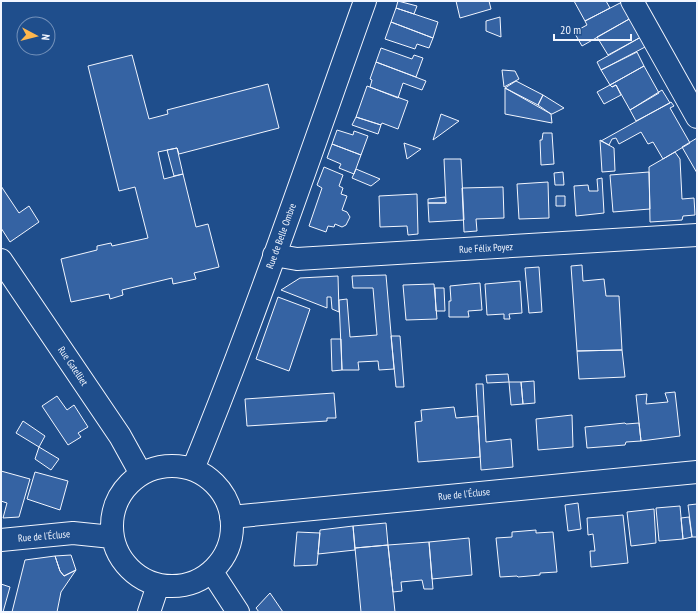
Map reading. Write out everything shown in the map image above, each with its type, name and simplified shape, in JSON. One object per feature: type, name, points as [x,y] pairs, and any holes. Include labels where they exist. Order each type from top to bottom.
[{"type":"street","name":"Rue de Belle Ombre","points":[[193,469],[213,420],[274,255],[364,1]]},
{"type":"street","points":[[632,1],[697,117]]},
{"type":"street","name":"Rue Félix Poyez","points":[[274,255],[297,259],[697,235]]},
{"type":"street","name":"Rue Gatelliet","points":[[1,260],[120,436],[141,474]]},
{"type":"street","points":[[175,465],[193,469],[207,477],[219,488],[227,502],[232,517],[231,537],[224,556],[212,572],[196,582],[189,584],[177,587],[158,585],[142,579],[128,568],[117,554],[112,537],[111,519],[116,501],[126,486],[141,474],[157,467],[175,465]]},
{"type":"street","name":"Rue de l'Écluse","points":[[232,517],[697,472]]},
{"type":"street","name":"Rue de l'Écluse","points":[[1,540],[73,533],[112,537]]},
{"type":"street","points":[[212,572],[238,612]]},
{"type":"street","points":[[149,612],[158,585]]},
{"type":"building","points":[[398,1],[417,6],[414,14],[396,8]]},
{"type":"building","points":[[456,1],[489,1],[491,9],[460,18]]},
{"type":"building","points":[[574,1],[606,1],[610,8],[585,21]]},
{"type":"building","points":[[622,2],[631,18],[582,46],[574,32],[587,25],[585,21]]},
{"type":"building","points":[[396,8],[438,22],[433,38],[391,22]]},
{"type":"building","points":[[500,17],[501,37],[486,31],[486,21]]},
{"type":"building","points":[[631,18],[641,37],[608,55],[597,37]]},
{"type":"building","points":[[391,22],[433,38],[429,48],[417,44],[415,49],[385,39]]},
{"type":"building","points":[[641,37],[647,46],[601,70],[597,62]]},
{"type":"building","points":[[381,48],[412,59],[414,55],[423,58],[416,77],[376,62]]},
{"type":"building","points":[[637,52],[644,66],[610,85],[601,70]]},
{"type":"building","points":[[132,55],[149,119],[168,114],[167,110],[268,84],[279,128],[179,154],[177,148],[158,152],[164,179],[183,174],[196,227],[208,224],[219,267],[194,273],[196,279],[173,284],[172,278],[122,290],[123,295],[110,299],[109,294],[71,302],[61,259],[97,250],[97,246],[111,243],[112,246],[148,238],[135,187],[119,191],[88,66]]},
{"type":"building","points":[[376,62],[426,81],[422,90],[403,83],[398,98],[370,87],[372,80],[370,79]]},
{"type":"building","points":[[644,66],[659,93],[630,110],[616,85],[612,87],[610,85]]},
{"type":"building","points":[[502,70],[515,71],[519,79],[504,87]]},
{"type":"building","points":[[516,81],[543,95],[538,105],[505,88]]},
{"type":"building","points":[[610,85],[612,87],[616,85],[621,95],[604,104],[597,92]]},
{"type":"building","points":[[367,86],[408,101],[398,129],[382,123],[381,125],[356,117]]},
{"type":"building","points":[[505,88],[551,114],[552,123],[505,114]]},
{"type":"building","points":[[662,90],[670,103],[636,121],[630,110]]},
{"type":"building","points":[[543,95],[564,108],[551,114],[538,105]]},
{"type":"building","points":[[671,102],[674,106],[670,108],[690,143],[663,159],[653,142],[648,144],[641,132],[619,144],[616,138],[612,139],[609,145],[601,141]]},
{"type":"building","points":[[441,114],[459,121],[433,140]]},
{"type":"building","points":[[356,117],[381,125],[378,134],[352,125]]},
{"type":"building","points":[[337,130],[353,135],[354,131],[368,136],[361,155],[332,144]]},
{"type":"building","points":[[543,133],[552,133],[554,164],[541,165],[540,140],[542,140]]},
{"type":"building","points":[[697,138],[697,173],[682,147]]},
{"type":"building","points":[[600,140],[614,148],[615,171],[602,172]]},
{"type":"building","points":[[404,143],[421,149],[407,159]]},
{"type":"building","points":[[332,144],[361,155],[354,174],[339,168],[341,164],[327,158]]},
{"type":"building","points":[[177,148],[183,174],[174,176],[167,150]]},
{"type":"building","points":[[675,152],[680,159],[682,199],[694,198],[695,215],[683,216],[682,220],[650,222],[649,167]]},
{"type":"building","points":[[444,159],[461,159],[464,220],[429,222],[428,203],[446,203]]},
{"type":"building","points":[[324,167],[343,175],[339,186],[343,188],[341,194],[347,196],[342,210],[347,212],[350,217],[346,225],[342,227],[335,224],[334,227],[328,226],[326,232],[309,226],[322,188],[317,185]]},
{"type":"building","points":[[356,169],[380,179],[371,186],[352,178]]},
{"type":"building","points":[[563,172],[564,185],[555,185],[554,173]]},
{"type":"building","points":[[649,172],[650,209],[613,212],[610,175]]},
{"type":"building","points":[[602,178],[604,213],[576,216],[574,186],[588,185],[589,191],[598,191],[597,179]]},
{"type":"building","points":[[548,182],[549,218],[519,219],[517,184]]},
{"type":"building","points":[[1,186],[19,213],[29,206],[39,222],[10,242],[1,228]]},
{"type":"building","points":[[503,187],[504,218],[476,219],[477,231],[464,232],[462,188]]},
{"type":"building","points":[[417,194],[418,234],[408,235],[407,226],[380,227],[379,196]]},
{"type":"building","points":[[556,196],[565,196],[565,206],[556,206]]},
{"type":"building","points":[[445,197],[446,203],[428,203],[428,199]]},
{"type":"building","points":[[582,265],[583,281],[604,279],[606,296],[619,296],[622,350],[577,351],[571,266]]},
{"type":"building","points":[[539,267],[542,312],[529,313],[525,268]]},
{"type":"building","points":[[386,275],[394,369],[379,370],[378,361],[358,362],[359,370],[342,370],[339,300],[347,299],[350,337],[377,335],[373,288],[353,288],[352,276]]},
{"type":"building","points":[[338,276],[339,312],[332,309],[331,297],[327,297],[327,308],[281,290],[300,278]]},
{"type":"building","points":[[520,281],[522,313],[509,314],[510,319],[504,319],[504,314],[487,315],[485,284]]},
{"type":"building","points":[[480,283],[482,310],[468,311],[469,317],[449,317],[449,301],[451,301],[450,286]]},
{"type":"building","points":[[434,284],[437,319],[406,320],[403,285]]},
{"type":"building","points":[[435,288],[444,288],[445,311],[436,311]]},
{"type":"building","points":[[278,297],[310,309],[289,371],[256,359]]},
{"type":"building","points":[[391,336],[400,336],[404,387],[396,387]]},
{"type":"building","points":[[331,339],[341,339],[342,370],[332,371]]},
{"type":"building","points":[[622,350],[625,377],[579,379],[577,351]]},
{"type":"building","points":[[508,374],[509,382],[487,383],[486,375]]},
{"type":"building","points":[[534,381],[535,403],[523,404],[521,382]]},
{"type":"building","points":[[509,382],[521,382],[523,404],[511,405]]},
{"type":"building","points":[[476,384],[483,384],[486,442],[511,439],[513,467],[481,470]]},
{"type":"building","points":[[675,392],[680,436],[641,441],[636,395],[647,394],[646,404],[668,402],[665,393]]},
{"type":"building","points":[[334,393],[336,418],[327,418],[327,421],[247,426],[245,399]]},
{"type":"building","points":[[57,396],[67,410],[74,405],[88,427],[78,433],[81,437],[68,445],[42,406]]},
{"type":"building","points":[[454,407],[456,418],[478,416],[480,457],[418,462],[415,422],[422,421],[421,410]]},
{"type":"building","points":[[572,415],[573,447],[538,450],[536,419]]},
{"type":"building","points":[[23,421],[45,436],[39,447],[16,433]]},
{"type":"building","points":[[639,423],[641,441],[626,442],[625,445],[587,448],[585,427]]},
{"type":"building","points":[[39,447],[59,459],[51,470],[35,459]]},
{"type":"building","points":[[1,471],[30,479],[19,517],[3,518],[7,503],[1,501]]},
{"type":"building","points":[[35,472],[68,481],[60,510],[27,499]]},
{"type":"building","points":[[578,503],[581,529],[568,531],[565,505]]},
{"type":"building","points":[[697,504],[697,537],[692,537],[688,505]]},
{"type":"building","points":[[680,506],[683,539],[659,541],[656,508]]},
{"type":"building","points":[[654,509],[656,543],[631,546],[627,512]]},
{"type":"building","points":[[623,515],[628,563],[591,567],[590,551],[595,551],[593,534],[588,535],[587,518]]},
{"type":"building","points":[[689,517],[692,537],[683,539],[681,518]]},
{"type":"building","points":[[386,523],[388,545],[355,548],[353,526]]},
{"type":"building","points":[[353,526],[355,550],[318,554],[320,530]]},
{"type":"building","points":[[536,530],[536,533],[553,532],[557,572],[518,577],[500,577],[496,538],[512,537],[512,532]]},
{"type":"building","points":[[297,532],[320,533],[317,565],[294,566]]},
{"type":"building","points":[[469,538],[472,575],[432,579],[429,542]]},
{"type":"building","points":[[429,542],[433,589],[424,589],[422,580],[401,582],[402,591],[393,592],[388,545]]},
{"type":"building","points":[[388,545],[395,612],[361,612],[355,548]]},
{"type":"building","points":[[71,555],[76,570],[64,576],[60,571],[55,556]]},
{"type":"building","points":[[55,556],[60,571],[64,576],[76,570],[61,592],[57,612],[12,612],[25,560]]},
{"type":"building","points":[[1,584],[10,587],[3,612],[1,612]]},
{"type":"building","points":[[270,593],[283,612],[259,612],[256,608]]}]
